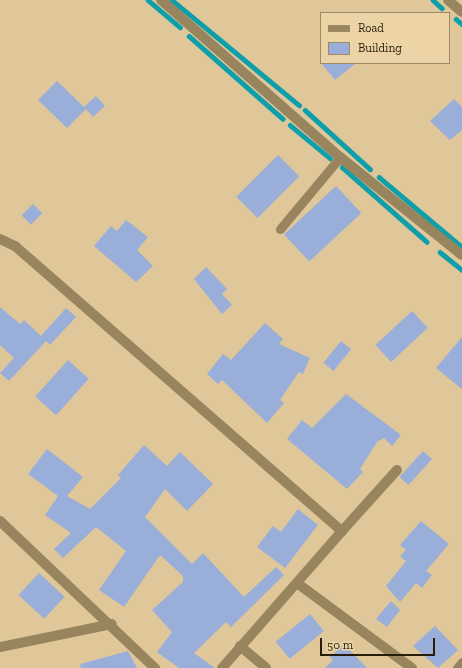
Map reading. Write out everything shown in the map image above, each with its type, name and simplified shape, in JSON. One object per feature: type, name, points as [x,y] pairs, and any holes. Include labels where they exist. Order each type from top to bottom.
[{"type":"street","points":[[161,0],[340,157],[462,255]]},
{"type":"street","points":[[448,0],[462,12]]},
{"type":"street","points":[[0,239],[15,246],[342,531]]},
{"type":"street","points":[[222,668],[397,470]]},
{"type":"street","points":[[0,521],[112,624],[155,668]]},
{"type":"street","points":[[297,583],[412,668]]},
{"type":"street","points":[[0,647],[112,624]]},
{"type":"street","points":[[240,646],[266,668]]},
{"type":"lane","points":[[280,229],[340,157]]},
{"type":"lane","points":[[457,668],[462,662]]},
{"type":"building","points":[[322,64],[355,64],[335,80]]},
{"type":"building","points":[[57,81],[84,107],[96,96],[105,106],[93,117],[86,109],[67,128],[38,100]]},
{"type":"building","points":[[454,99],[462,107],[462,130],[450,140],[430,121]]},
{"type":"building","points":[[278,155],[299,176],[257,218],[236,197]]},
{"type":"building","points":[[336,186],[361,213],[309,261],[284,234]]},
{"type":"building","points":[[33,204],[42,213],[31,225],[22,215]]},
{"type":"building","points":[[126,220],[148,237],[137,250],[153,266],[136,282],[94,246],[111,226],[117,231]]},
{"type":"building","points":[[206,267],[227,289],[222,294],[232,305],[222,314],[194,279]]},
{"type":"building","points":[[0,307],[20,324],[24,320],[41,336],[66,308],[76,317],[50,345],[46,341],[9,381],[0,373],[14,358],[0,345]]},
{"type":"building","points":[[412,311],[428,328],[391,362],[375,345]]},
{"type":"building","points":[[265,323],[283,339],[279,344],[310,358],[303,374],[299,372],[280,400],[284,403],[267,423],[222,380],[218,384],[207,374],[223,354],[231,360]]},
{"type":"building","points":[[462,337],[462,389],[436,368]]},
{"type":"building","points":[[341,341],[351,349],[333,371],[323,363]]},
{"type":"building","points":[[68,360],[89,379],[56,415],[35,396]]},
{"type":"building","points":[[346,394],[401,435],[392,446],[384,438],[377,442],[360,469],[363,472],[347,489],[287,439],[302,420],[312,428]]},
{"type":"building","points":[[144,445],[167,466],[180,452],[213,484],[187,511],[165,489],[145,517],[192,564],[203,553],[244,597],[276,567],[284,575],[231,627],[226,622],[194,653],[215,668],[179,668],[157,652],[172,632],[152,610],[183,582],[183,576],[160,555],[124,607],[99,590],[126,551],[96,527],[63,558],[54,549],[71,533],[45,515],[58,496],[28,474],[47,449],[83,477],[67,496],[90,509],[121,478],[118,475]]},
{"type":"building","points":[[423,451],[432,459],[408,485],[400,477]]},
{"type":"building","points":[[298,509],[318,525],[285,568],[257,547],[273,526],[281,532]]},
{"type":"building","points":[[421,521],[449,544],[426,571],[432,575],[422,588],[416,583],[400,602],[386,586],[406,561],[400,556],[406,550],[400,545]]},
{"type":"building","points":[[39,573],[65,597],[44,619],[19,595]]},
{"type":"building","points":[[391,601],[400,610],[387,627],[376,619]]},
{"type":"building","points":[[310,614],[324,631],[290,659],[276,642]]},
{"type":"building","points":[[435,626],[458,650],[438,668],[413,646]]},
{"type":"building","points":[[344,644],[367,668],[325,668],[333,660],[330,657]]},
{"type":"building","points":[[128,651],[137,668],[81,668],[80,664]]},
{"type":"waterway","points":[[148,0],[180,27]]},
{"type":"waterway","points":[[172,0],[299,105]]},
{"type":"waterway","points":[[433,0],[442,8]]},
{"type":"waterway","points":[[456,19],[462,24]]},
{"type":"waterway","points":[[189,36],[283,119]]},
{"type":"waterway","points":[[305,110],[370,169]]},
{"type":"waterway","points":[[290,125],[330,158]]},
{"type":"waterway","points":[[342,167],[427,242]]},
{"type":"waterway","points":[[379,177],[462,247]]},
{"type":"waterway","points":[[440,252],[462,270]]}]
